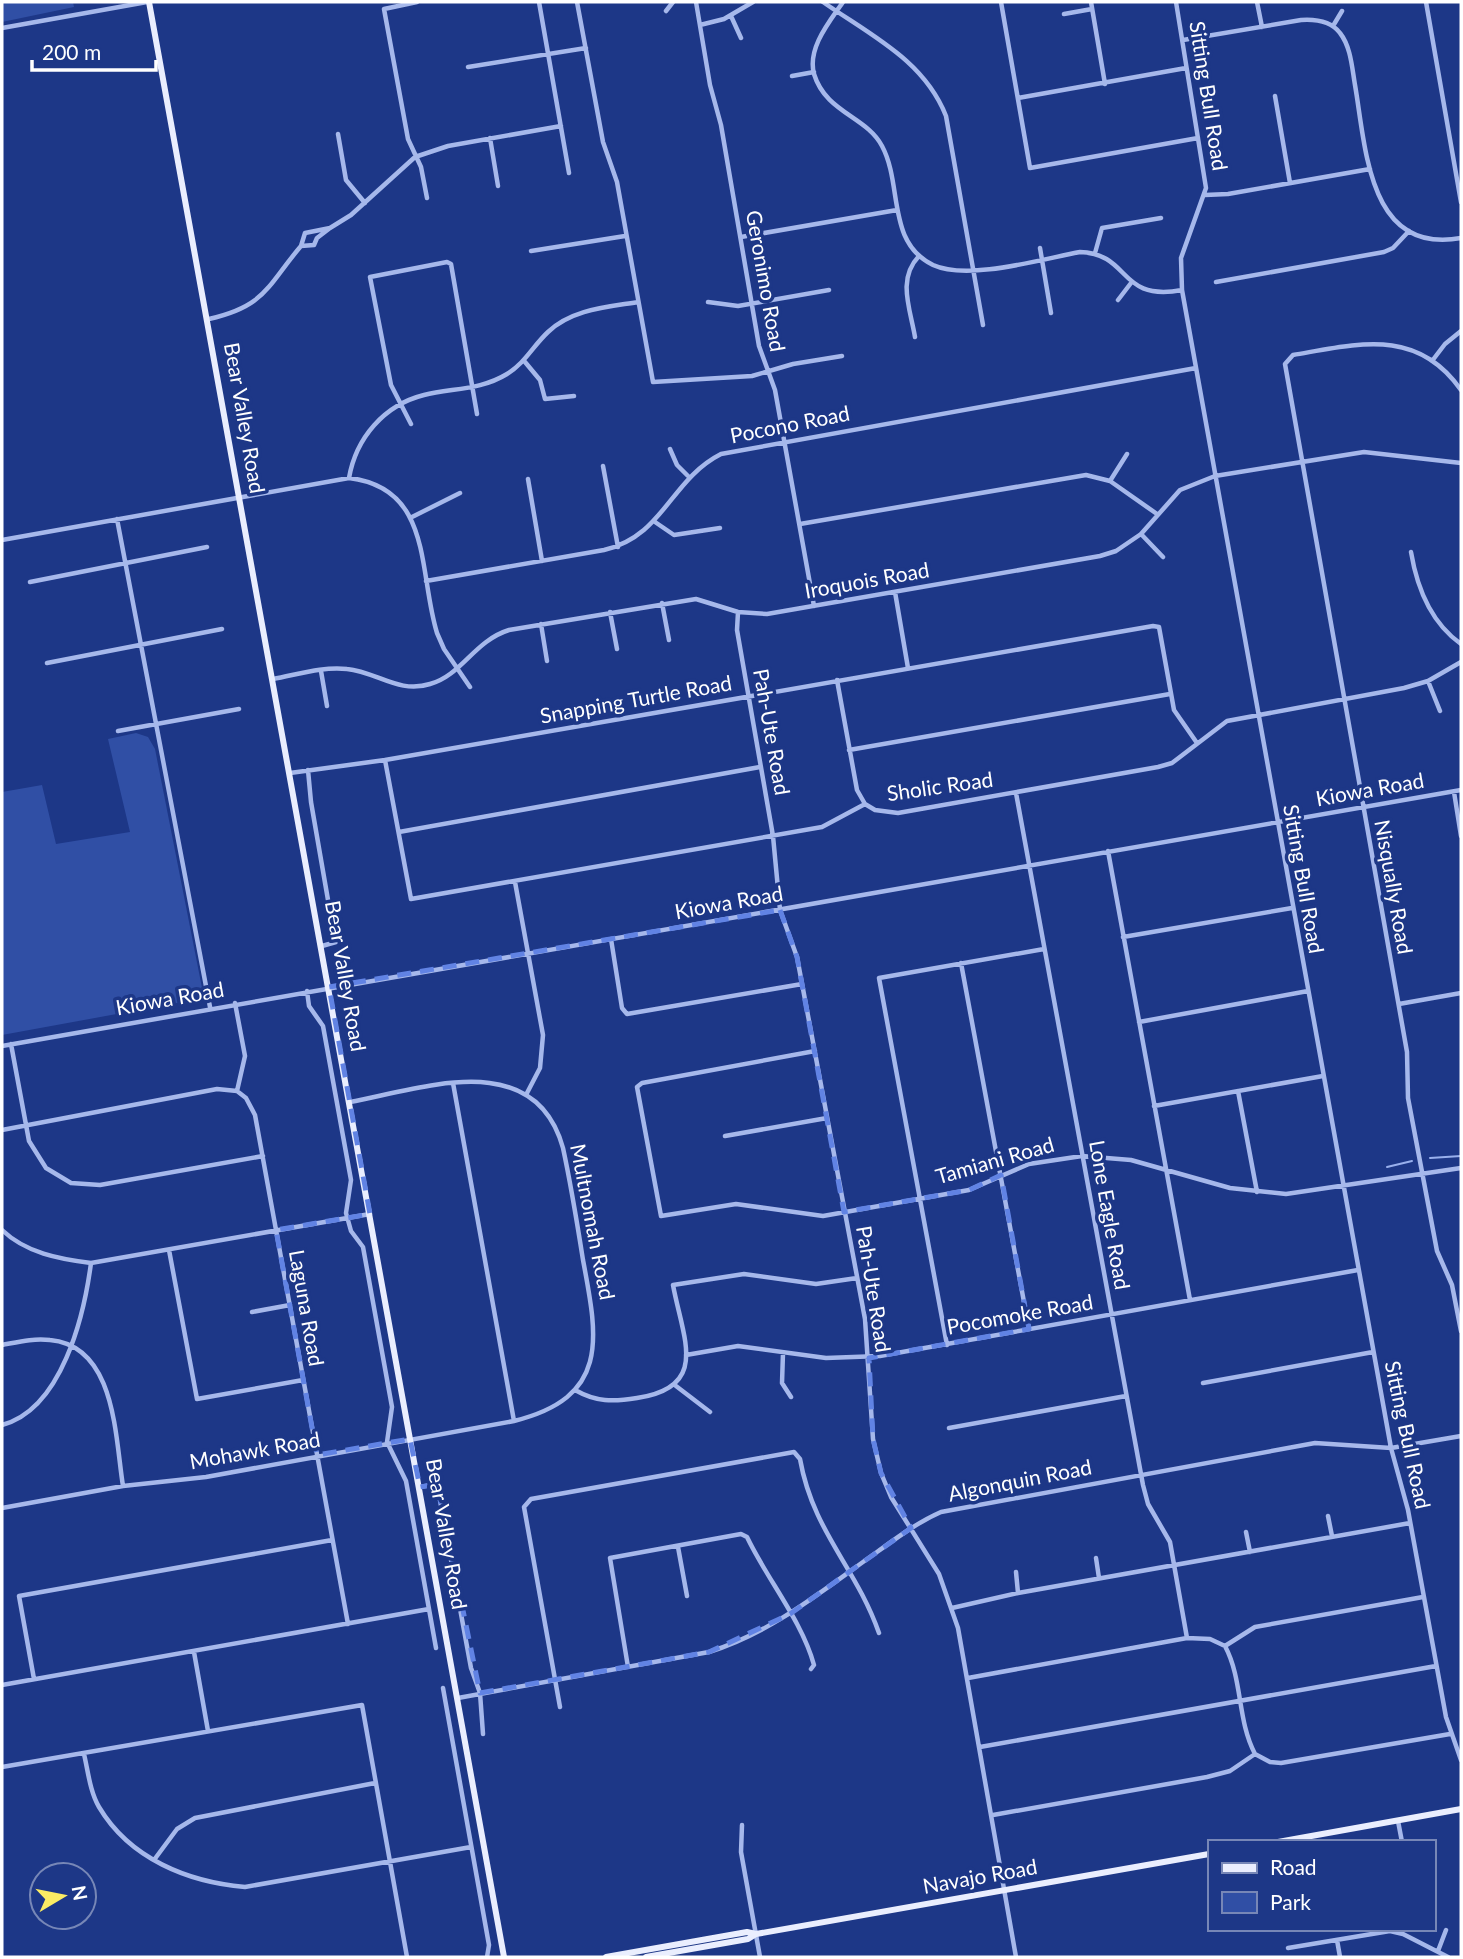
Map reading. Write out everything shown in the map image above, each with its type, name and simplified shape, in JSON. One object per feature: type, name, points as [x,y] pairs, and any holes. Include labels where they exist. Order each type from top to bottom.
[{"type":"main road","name":"Bear Valley Road","points":[[148,2],[209,319],[504,1957]]},
{"type":"main road","points":[[1301,1840],[1461,1809]]},
{"type":"main road","name":"Navajo Road","points":[[646,1957],[748,1939],[756,1934],[1208,1854]]},
{"type":"main road","name":"Navajo Road","points":[[606,1957],[747,1932],[756,1934]]},
{"type":"street","points":[[2,28],[148,2]]},
{"type":"street","points":[[417,2],[384,9],[408,139],[421,167],[427,198]]},
{"type":"street","points":[[539,2],[569,173]]},
{"type":"street","points":[[577,2],[653,382],[768,373],[793,364],[842,356]]},
{"type":"street","points":[[666,11],[673,2]]},
{"type":"street","name":"Geronimo Road","points":[[696,2],[752,304],[768,373],[775,390],[785,441],[814,606]]},
{"type":"street","points":[[701,25],[731,16],[753,2]]},
{"type":"street","points":[[823,2],[915,66],[936,92],[946,116],[983,324]]},
{"type":"street","points":[[843,2],[814,52],[814,72],[824,95],[882,145],[906,239],[919,256],[934,265],[957,271],[1095,253],[1109,260],[1131,284],[1142,290],[1157,293],[1182,290]]},
{"type":"street","points":[[1001,2],[1030,169],[1198,138]]},
{"type":"street","points":[[1091,2],[1105,83]]},
{"type":"street","name":"Sitting Bull Road","points":[[1176,2],[1206,182],[1205,195],[1181,258],[1182,290],[1391,1448],[1410,1523],[1450,1734],[1461,1759]]},
{"type":"street","points":[[1257,2],[1262,27]]},
{"type":"street","points":[[1426,2],[1461,202]]},
{"type":"street","points":[[1064,14],[1093,9]]},
{"type":"street","points":[[1333,26],[1342,11]]},
{"type":"street","points":[[731,16],[741,38]]},
{"type":"street","points":[[1183,40],[1310,19],[1333,26],[1348,51],[1370,169],[1383,206],[1409,231],[1442,240],[1461,237]]},
{"type":"street","points":[[468,67],[586,48]]},
{"type":"street","points":[[1018,98],[1186,68]]},
{"type":"street","points":[[792,76],[814,72]]},
{"type":"street","points":[[1275,96],[1290,183]]},
{"type":"street","points":[[209,319],[244,308],[264,294],[301,246],[305,233],[316,235],[330,228],[365,203],[415,157],[448,146],[561,126]]},
{"type":"street","points":[[338,134],[346,180],[365,203]]},
{"type":"street","points":[[490,138],[498,186]]},
{"type":"street","points":[[1205,195],[1370,169]]},
{"type":"street","points":[[741,237],[897,210]]},
{"type":"street","points":[[1095,253],[1102,228],[1161,218]]},
{"type":"street","points":[[1216,282],[1384,251],[1393,248],[1409,231]]},
{"type":"street","points":[[301,246],[314,245],[316,235]]},
{"type":"street","points":[[531,251],[625,236]]},
{"type":"street","points":[[1040,248],[1051,313]]},
{"type":"street","points":[[915,337],[905,281],[909,267],[919,256]]},
{"type":"street","points":[[411,424],[391,385],[370,277],[451,264],[477,414]]},
{"type":"street","points":[[1118,300],[1131,284]]},
{"type":"street","points":[[708,302],[727,307],[830,290]]},
{"type":"street","points":[[349,478],[358,448],[373,426],[400,405],[424,395],[473,388],[506,375],[525,362],[547,332],[565,319],[599,308],[638,302]]},
{"type":"street","points":[[1461,331],[1445,344],[1432,361],[1461,390]]},
{"type":"street","name":"Nisqually Road","points":[[1432,361],[1398,345],[1373,343],[1293,355],[1285,364],[1399,1004],[1407,1052],[1408,1098],[1437,1251],[1452,1285],[1461,1331]]},
{"type":"street","points":[[525,362],[540,380],[545,399],[574,396]]},
{"type":"street","name":"Pocono Road","points":[[426,581],[618,547],[632,541],[655,522],[688,476],[721,454],[1196,369]]},
{"type":"street","points":[[670,449],[677,465],[688,476]]},
{"type":"street","name":"Iroquois Road","points":[[273,679],[349,669],[388,683],[415,687],[441,680],[456,669],[482,642],[495,634],[541,624],[696,599],[738,612],[767,614],[1100,556],[1116,551],[1141,534],[1180,490],[1215,476],[1364,452],[1461,463]]},
{"type":"street","points":[[1110,481],[1127,454]]},
{"type":"street","points":[[603,466],[618,547]]},
{"type":"street","points":[[800,524],[1086,475],[1110,481],[1157,514]]},
{"type":"street","points":[[2,540],[349,478],[366,480],[386,489],[412,517],[437,633],[456,669],[470,687]]},
{"type":"street","points":[[528,479],[542,561]]},
{"type":"street","points":[[412,517],[460,493]]},
{"type":"street","points":[[117,519],[210,1007]]},
{"type":"street","points":[[655,522],[674,535],[720,528]]},
{"type":"street","points":[[1141,534],[1163,557]]},
{"type":"street","points":[[30,582],[207,547]]},
{"type":"street","points":[[1411,552],[1415,574],[1428,608],[1448,635],[1461,643]]},
{"type":"street","points":[[895,592],[908,668]]},
{"type":"street","points":[[662,603],[669,640]]},
{"type":"street","points":[[610,612],[617,649]]},
{"type":"street","name":"Pah-Ute Road","points":[[738,612],[737,630],[773,836],[780,910],[797,957],[857,1278],[869,1356],[870,1405],[878,1462],[891,1497],[932,1562],[952,1608],[968,1678],[1016,1957]]},
{"type":"street","points":[[541,624],[547,661]]},
{"type":"street","name":"Snapping Turtle Road","points":[[290,773],[385,760],[1153,626],[1159,627],[1170,694]]},
{"type":"street","points":[[47,663],[222,629]]},
{"type":"street","name":"Sholic Road","points":[[399,832],[411,899],[822,827],[865,804],[875,810],[898,813],[1158,768],[1172,763],[1227,721],[1428,681],[1461,662]]},
{"type":"street","points":[[321,671],[327,706]]},
{"type":"street","points":[[837,680],[857,790],[865,804]]},
{"type":"street","points":[[1428,681],[1440,711]]},
{"type":"street","points":[[849,750],[1170,694],[1182,726],[1197,743]]},
{"type":"street","points":[[118,731],[239,709]]},
{"type":"street","points":[[385,760],[399,832],[760,766]]},
{"type":"street","points":[[308,770],[332,923],[338,937],[336,943],[322,946]]},
{"type":"street","name":"Kiowa Road","points":[[2,1046],[210,1007],[528,954],[1461,790]]},
{"type":"street","points":[[1454,792],[1461,836]]},
{"type":"street","name":"Lone Eagle Road","points":[[1016,793],[1141,1475],[1148,1504],[1170,1542],[1187,1638]]},
{"type":"street","points":[[1108,851],[1190,1300]]},
{"type":"street","points":[[350,1102],[480,1080],[504,1084],[527,1093],[540,1068],[543,1049],[515,882]]},
{"type":"street","points":[[1123,937],[1292,908]]},
{"type":"street","points":[[611,939],[622,1008],[628,1014],[802,984]]},
{"type":"street","points":[[947,1345],[879,978],[1044,949]]},
{"type":"street","points":[[961,963],[1029,1329]]},
{"type":"street","points":[[1139,1022],[1308,991]]},
{"type":"street","points":[[307,992],[309,1006],[323,1026],[351,1178],[346,1202],[348,1218],[351,1231],[363,1247],[392,1407],[387,1442],[406,1481],[436,1648]]},
{"type":"street","points":[[1399,1004],[1461,993]]},
{"type":"street","points":[[2,1130],[217,1088],[237,1091],[245,1056],[235,1003]]},
{"type":"street","points":[[11,1044],[26,1125],[36,1156],[46,1168],[71,1183],[84,1186],[263,1156]]},
{"type":"street","name":"Tamiani Road","points":[[815,1051],[642,1083],[637,1087],[661,1216],[736,1204],[823,1216],[969,1189],[1029,1164],[1082,1156],[1114,1158],[1257,1192],[1286,1194],[1422,1171],[1461,1168]]},
{"type":"street","points":[[1154,1106],[1323,1076]]},
{"type":"street","points":[[453,1083],[514,1421]]},
{"type":"street","name":"Laguna Road","points":[[237,1091],[246,1098],[255,1115],[348,1624]]},
{"type":"street","points":[[1238,1091],[1257,1192]]},
{"type":"street","name":"Multnomah Road","points":[[514,1421],[543,1414],[575,1390],[591,1361],[595,1325],[559,1134],[546,1112],[527,1093]]},
{"type":"street","points":[[725,1136],[827,1118]]},
{"type":"street","points":[[2,1230],[29,1248],[57,1259],[91,1263],[370,1214]]},
{"type":"street","points":[[169,1250],[197,1399],[303,1380]]},
{"type":"street","points":[[2,1424],[28,1413],[48,1393],[84,1311],[91,1263]]},
{"type":"street","name":"Pocomoke Road","points":[[687,1354],[738,1346],[826,1358],[869,1356],[947,1345],[1358,1270]]},
{"type":"street","points":[[575,1390],[593,1400],[621,1401],[662,1394],[676,1385],[685,1371],[687,1354],[673,1285],[744,1274],[816,1284],[857,1278]]},
{"type":"street","points":[[252,1312],[289,1305]]},
{"type":"street","points":[[2,1345],[34,1339],[53,1340],[70,1345],[90,1359],[103,1380],[123,1486]]},
{"type":"street","points":[[1203,1383],[1373,1352]]},
{"type":"street","points":[[783,1353],[782,1383],[791,1397]]},
{"type":"street","points":[[676,1385],[710,1412]]},
{"type":"street","points":[[949,1428],[1126,1396]]},
{"type":"street","name":"Mohawk Road","points":[[2,1508],[123,1486],[171,1482],[514,1421]]},
{"type":"street","name":"Algonquin Road","points":[[458,1698],[709,1652],[737,1643],[790,1614],[911,1528],[942,1512],[1315,1443],[1391,1448],[1461,1436]]},
{"type":"street","points":[[560,1707],[524,1507],[531,1499],[794,1452],[797,1454],[817,1519],[870,1608],[879,1633]]},
{"type":"street","points":[[420,1488],[437,1484],[471,1668],[480,1693],[482,1734]]},
{"type":"street","points":[[1328,1516],[1332,1536]]},
{"type":"street","points":[[952,1608],[1018,1593],[1410,1523]]},
{"type":"street","points":[[1246,1532],[1250,1552]]},
{"type":"street","points":[[628,1667],[610,1558],[741,1534],[747,1537],[764,1574],[810,1651],[814,1665],[811,1669]]},
{"type":"street","points":[[34,1679],[19,1596],[332,1540]]},
{"type":"street","points":[[678,1547],[687,1596]]},
{"type":"street","points":[[1096,1558],[1099,1578]]},
{"type":"street","points":[[1016,1572],[1018,1593]]},
{"type":"street","points":[[1225,1646],[1255,1627],[1423,1597]]},
{"type":"street","points":[[2,1685],[429,1609]]},
{"type":"street","points":[[968,1678],[1187,1638],[1210,1639],[1225,1646],[1233,1661],[1246,1734],[1255,1754],[1270,1762],[1281,1763],[1450,1734]]},
{"type":"street","points":[[194,1652],[208,1731]]},
{"type":"street","points":[[980,1746],[1436,1666]]},
{"type":"street","points":[[443,1688],[489,1945],[487,1957]]},
{"type":"street","points":[[2,1767],[362,1705],[407,1957]]},
{"type":"street","points":[[84,1754],[97,1805],[122,1838],[154,1860],[178,1872],[214,1884],[246,1887],[471,1847]]},
{"type":"street","points":[[992,1815],[1207,1777],[1230,1771],[1255,1754]]},
{"type":"street","points":[[154,1860],[177,1829],[195,1818],[375,1783]]},
{"type":"street","points":[[1398,1821],[1402,1840]]},
{"type":"street","points":[[742,1825],[741,1852],[760,1957]]},
{"type":"street","points":[[1438,1951],[1446,1930]]},
{"type":"street","points":[[1288,1948],[1390,1931],[1403,1934],[1448,1957]]},
{"type":"street","points":[[1337,1940],[1340,1957]]},
{"type":"highlighted area","points":[[780,910],[797,957],[844,1212],[969,1190],[1001,1175],[1029,1329],[869,1358],[873,1439],[881,1473],[911,1528],[790,1614],[709,1652],[480,1693],[437,1484],[420,1487],[410,1439],[317,1455],[276,1230],[370,1214],[329,987]]},
{"type":"green space","points":[[2,2],[73,2],[74,7],[2,22]]},
{"type":"green space","points":[[136,733],[148,737],[155,749],[204,998],[2,1035],[2,792],[42,785],[56,844],[130,832],[108,739]]},
{"type":"waterway","points":[[1430,1158],[1461,1156]]},
{"type":"waterway","points":[[1387,1167],[1412,1161]]}]
